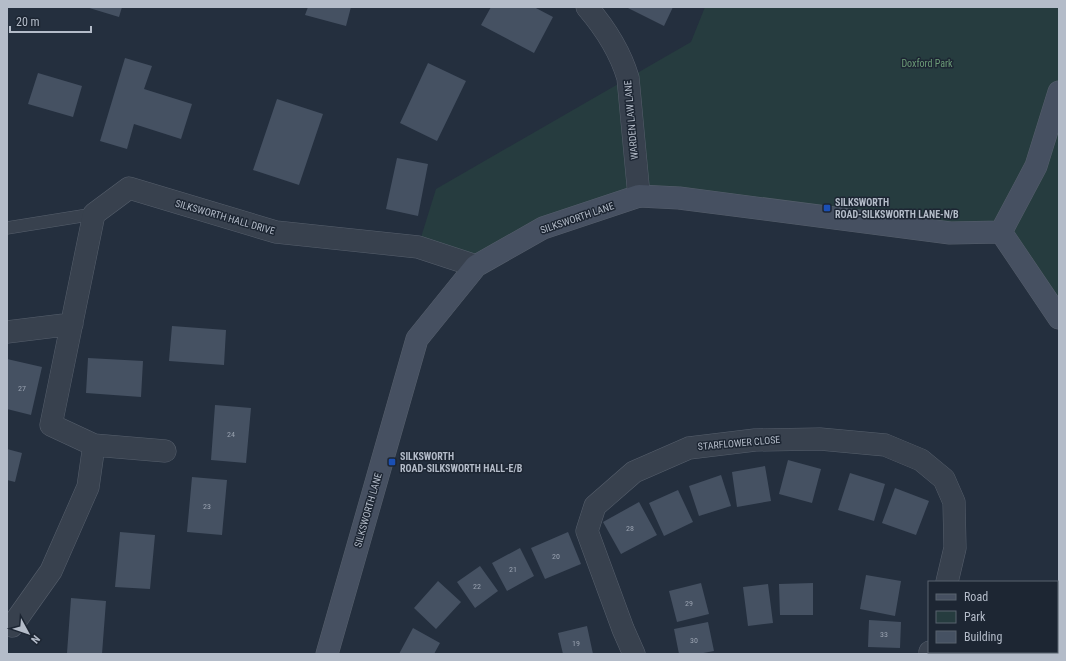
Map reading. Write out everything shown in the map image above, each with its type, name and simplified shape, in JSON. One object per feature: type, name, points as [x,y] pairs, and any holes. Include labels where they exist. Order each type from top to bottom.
[{"type":"street","name":"WARDEN LAW LANE","points":[[587,7],[603,26],[624,64],[628,78],[639,196]]},
{"type":"street","points":[[1059,92],[1036,166],[1001,232],[1059,318]]},
{"type":"street","name":"SILKSWORTH HALL DRIVE","points":[[94,214],[129,188],[276,232],[418,246],[476,266]]},
{"type":"street","name":"SILKSWORTH LANE","points":[[327,654],[417,339],[476,266],[542,228],[639,196],[680,198],[950,233],[1001,232]]},
{"type":"street","points":[[94,214],[51,425],[94,445],[165,451]]},
{"type":"street","points":[[7,332],[72,324]]},
{"type":"street","name":"STARFLOWER CLOSE","points":[[634,654],[623,629],[587,531],[595,506],[634,472],[689,448],[755,440],[820,439],[885,445],[921,460],[944,479],[954,502],[955,548],[946,581]]},
{"type":"street","points":[[9,629],[51,571],[88,487],[94,445]]},
{"type":"lane","points":[[7,228],[94,214]]},
{"type":"green space","name":"Doxford Park","points":[[705,7],[1059,7],[1059,318],[1001,232],[639,196],[476,266],[418,247],[436,189],[691,42]]},
{"type":"building","points":[[86,7],[122,7],[119,17]]},
{"type":"building","points":[[308,7],[351,7],[346,26],[305,15]]},
{"type":"building","points":[[491,7],[534,7],[553,17],[534,53],[481,25]]},
{"type":"building","points":[[626,7],[673,7],[664,26]]},
{"type":"building","points":[[125,58],[152,66],[144,89],[192,104],[181,139],[134,124],[127,149],[100,141]]},
{"type":"building","points":[[428,63],[466,81],[437,141],[400,123]]},
{"type":"building","points":[[38,73],[82,86],[73,117],[28,104]]},
{"type":"building","points":[[277,99],[323,114],[299,185],[253,170]]},
{"type":"building","points":[[397,158],[428,164],[418,216],[386,209]]},
{"type":"building","points":[[172,326],[226,330],[224,365],[169,361]]},
{"type":"building","points":[[88,358],[143,361],[141,397],[86,393]]},
{"type":"building","points":[[7,359],[42,367],[31,415],[7,409]]},
{"type":"building","points":[[215,405],[251,408],[246,463],[211,460]]},
{"type":"building","points":[[7,449],[22,453],[15,482],[7,480]]},
{"type":"building","points":[[788,460],[821,469],[812,503],[779,494]]},
{"type":"building","points":[[765,466],[771,501],[737,507],[732,472]]},
{"type":"building","points":[[850,473],[885,484],[874,521],[838,510]]},
{"type":"building","points":[[721,475],[731,506],[699,516],[689,486]]},
{"type":"building","points":[[192,477],[227,480],[222,535],[187,532]]},
{"type":"building","points":[[895,488],[929,501],[916,535],[882,523]]},
{"type":"building","points":[[678,490],[693,522],[664,536],[649,503]]},
{"type":"building","points":[[639,502],[657,535],[621,554],[603,522]]},
{"type":"building","points":[[120,532],[155,535],[150,589],[115,587]]},
{"type":"building","points":[[568,532],[581,564],[545,579],[531,548]]},
{"type":"building","points":[[520,548],[534,576],[507,591],[492,563]]},
{"type":"building","points":[[480,566],[498,591],[475,608],[457,582]]},
{"type":"building","points":[[866,575],[901,581],[895,616],[860,609]]},
{"type":"building","points":[[438,581],[461,602],[436,629],[414,608]]},
{"type":"building","points":[[701,583],[709,614],[677,622],[669,591]]},
{"type":"building","points":[[813,583],[813,615],[780,615],[779,584]]},
{"type":"building","points":[[768,584],[773,623],[748,626],[743,587]]},
{"type":"building","points":[[71,598],[106,601],[102,654],[67,653]]},
{"type":"building","points":[[869,620],[901,622],[900,648],[868,647]]},
{"type":"building","points":[[708,622],[714,651],[698,654],[679,654],[674,629]]},
{"type":"building","points":[[587,626],[593,654],[563,654],[558,633]]},
{"type":"building","points":[[413,628],[440,643],[434,654],[399,654]]},
{"type":"place","name":"SILKSWORTH ROAD-SILKSWORTH LANE-N/B","points":[[827,208]]},
{"type":"place","name":"SILKSWORTH ROAD-SILKSWORTH HALL-E/B","points":[[392,462]]}]
